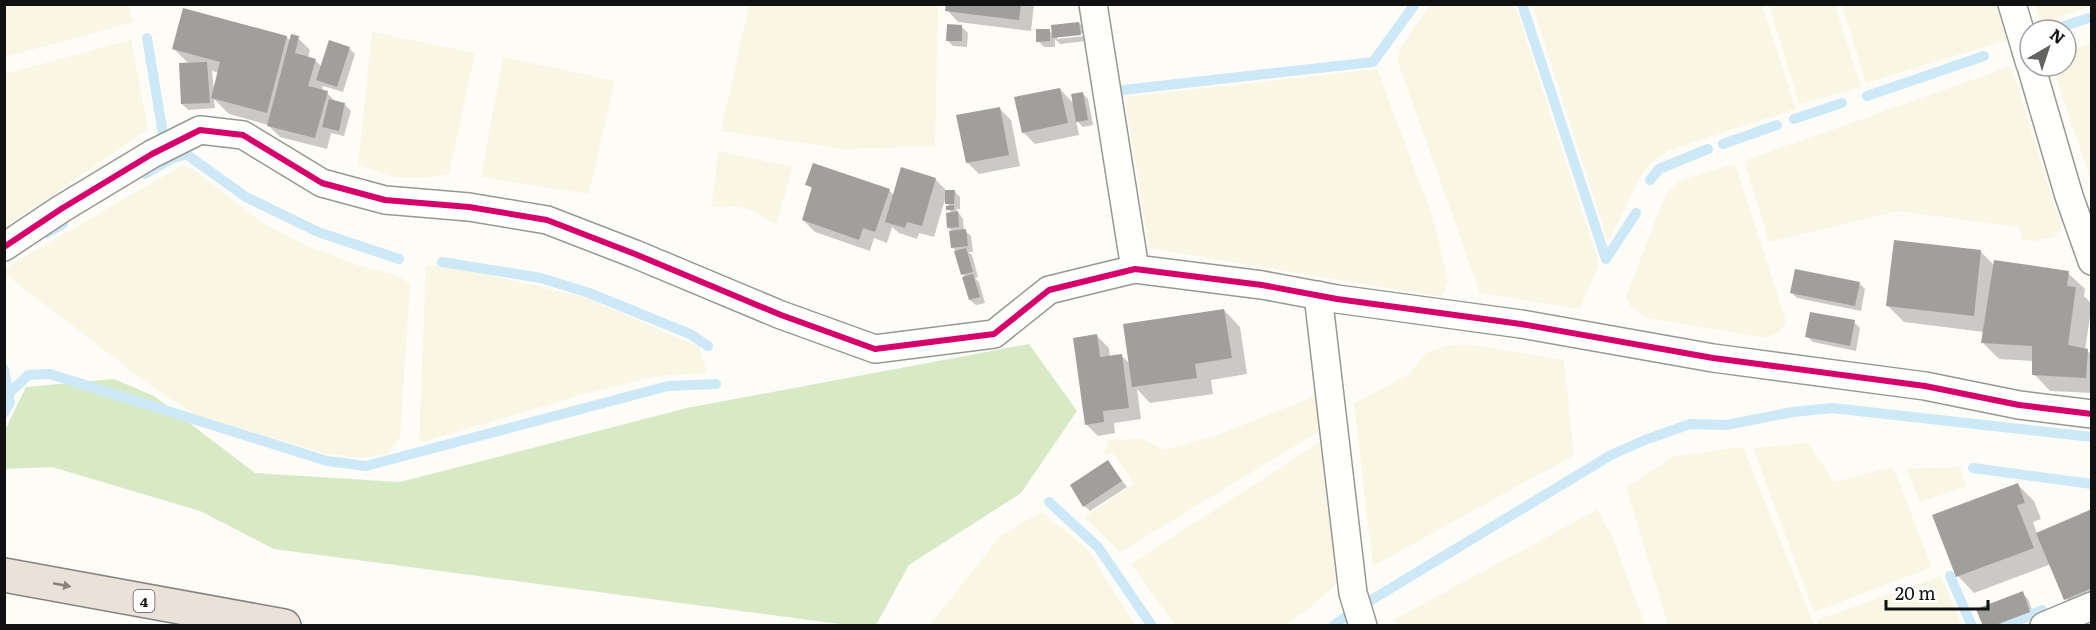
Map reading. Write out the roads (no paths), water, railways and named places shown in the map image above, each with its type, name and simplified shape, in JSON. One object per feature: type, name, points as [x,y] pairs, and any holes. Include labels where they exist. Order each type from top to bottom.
[{"type":"highway","name":"4","points":[[4,575],[284,626]]},
{"type":"street","points":[[1093,4],[1135,269]]},
{"type":"street","points":[[2012,4],[2018,24]]},
{"type":"street","points":[[2034,78],[2091,261]]},
{"type":"street","points":[[4,247],[61,209],[152,154],[200,130],[243,135],[322,183],[385,200],[469,207],[547,220],[780,315],[875,349],[994,334],[1049,290],[1135,269],[1262,285],[1521,324],[1713,358],[1925,386],[2019,405],[2091,414]]},
{"type":"street","points":[[1318,295],[1353,593],[1363,626]]},
{"type":"street","points":[[2044,626],[2091,606]]},
{"type":"waterway","points":[[1123,90],[1373,62],[1415,4]]},
{"type":"waterway","points":[[1522,4],[1606,259],[1636,213]]},
{"type":"waterway","points":[[2078,22],[2092,17]]},
{"type":"waterway","points":[[147,38],[163,134]]},
{"type":"waterway","points":[[1867,96],[1984,56]]},
{"type":"waterway","points":[[1794,119],[1842,103]]},
{"type":"waterway","points":[[1723,144],[1777,125]]},
{"type":"waterway","points":[[1650,180],[1659,169],[1708,149]]},
{"type":"waterway","points":[[145,174],[171,159],[186,154],[246,197],[318,232],[399,259]]},
{"type":"waterway","points":[[47,233],[63,224]]},
{"type":"waterway","points":[[442,262],[541,278],[589,293],[690,334],[708,346]]},
{"type":"waterway","points":[[4,369],[10,403],[4,413]]},
{"type":"waterway","points":[[8,394],[28,375],[50,374],[327,461],[366,466],[668,386],[716,384]]},
{"type":"waterway","points":[[1368,602],[1611,455],[1690,424],[1726,425],[1793,412],[1832,408],[2092,437]]},
{"type":"waterway","points":[[1973,468],[2092,484]]},
{"type":"waterway","points":[[1049,502],[1098,547],[1152,626]]},
{"type":"waterway","points":[[1950,576],[1972,626]]},
{"type":"waterway","points":[[2005,626],[2042,610]]},
{"type":"waterway","points":[[1333,626],[1348,615]]}]
